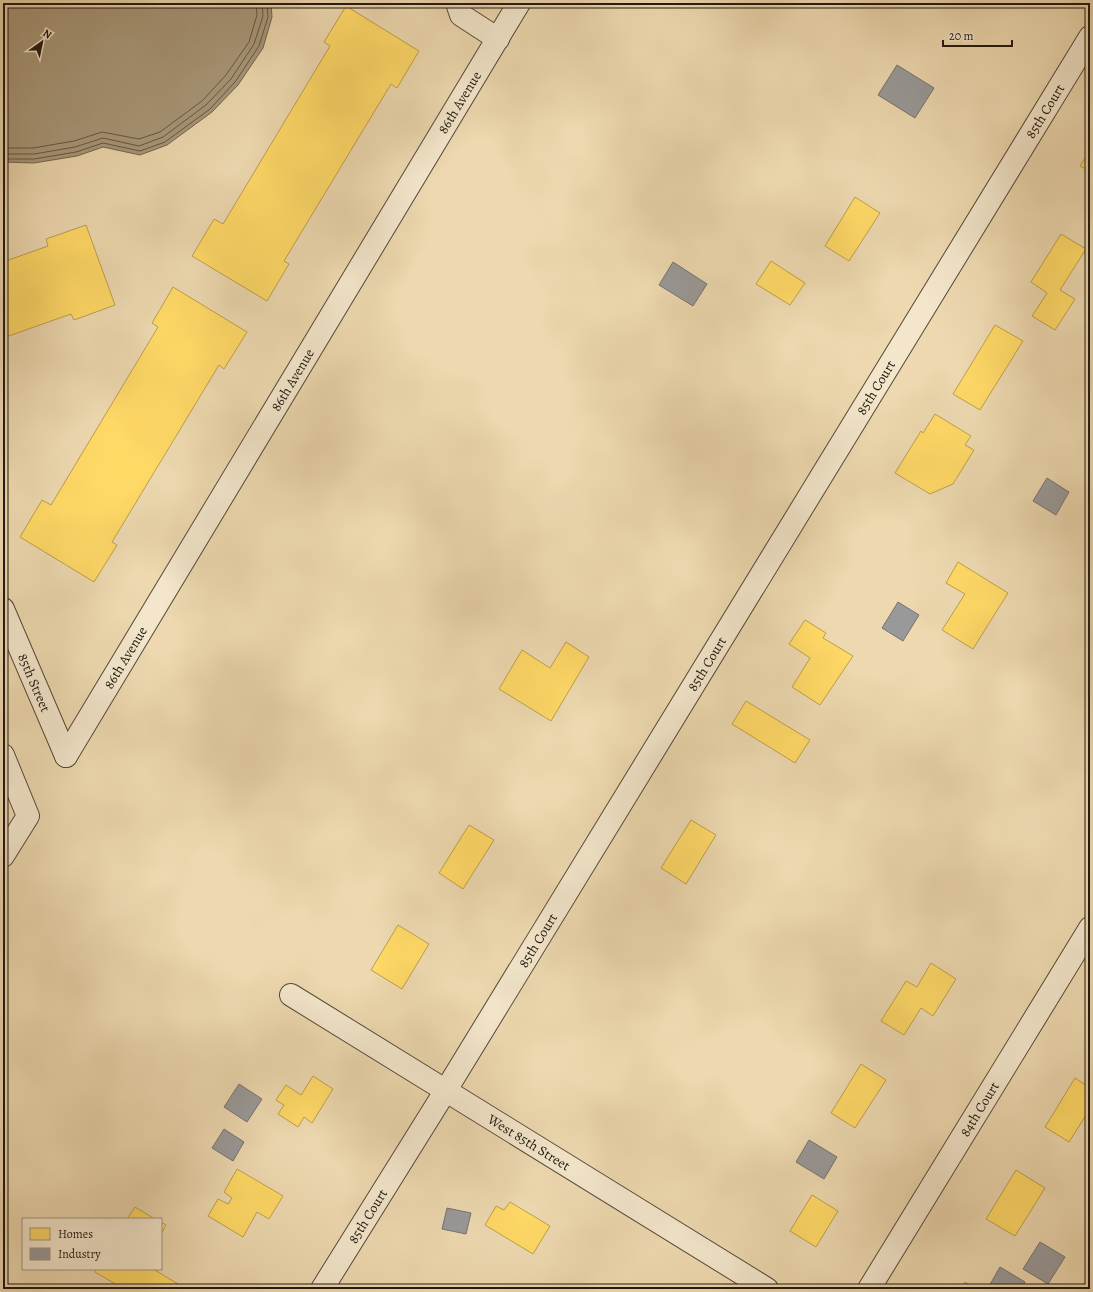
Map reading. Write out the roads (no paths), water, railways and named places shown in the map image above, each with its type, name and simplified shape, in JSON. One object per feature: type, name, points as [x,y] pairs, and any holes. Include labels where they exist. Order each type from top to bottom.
[{"type":"street","points":[[457,3],[461,14],[498,39]]},
{"type":"street","name":"86th Avenue","points":[[66,756],[519,3]]},
{"type":"street","name":"85th Court","points":[[322,1289],[446,1090],[1090,37]]},
{"type":"street","name":"85th Street","points":[[3,609],[66,756]]},
{"type":"street","points":[[3,755],[28,816],[3,856]]},
{"type":"street","name":"84th Court","points":[[869,1289],[1090,928]]},
{"type":"street","name":"West 85th Street","points":[[291,995],[767,1289]]},
{"type":"water","points":[[3,3],[271,3],[272,17],[263,48],[238,85],[212,112],[167,145],[140,155],[103,147],[77,156],[34,163],[3,162]]}]
